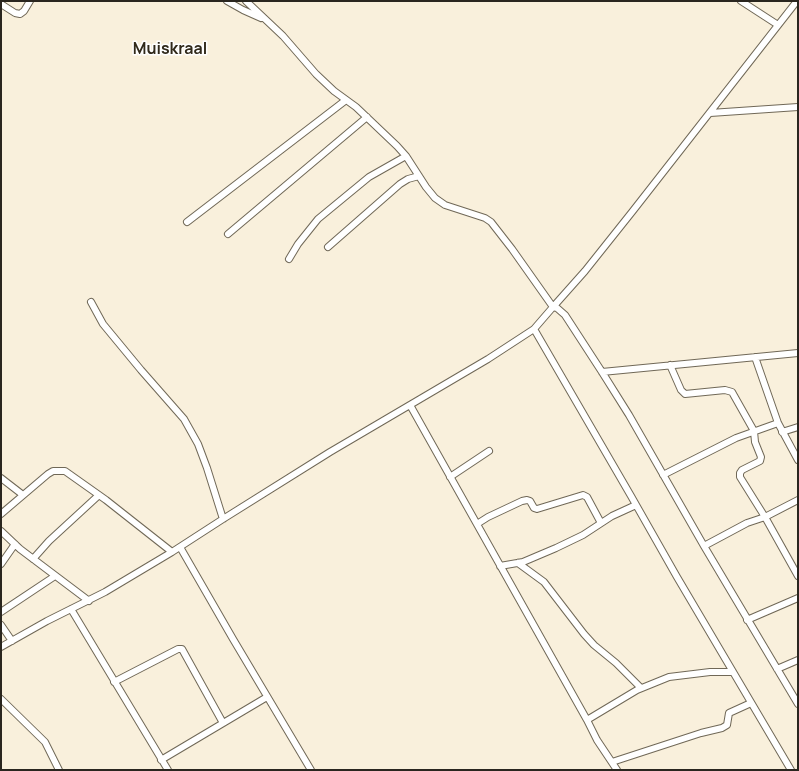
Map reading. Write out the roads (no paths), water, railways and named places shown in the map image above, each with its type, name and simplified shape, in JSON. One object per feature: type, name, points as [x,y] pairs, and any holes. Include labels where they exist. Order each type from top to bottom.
[{"type":"street","points":[[1,4],[15,13],[20,14],[24,11],[30,1]]},
{"type":"street","points":[[227,1],[264,20]]},
{"type":"street","points":[[246,1],[264,20],[283,36],[316,74],[367,117],[397,146],[406,156],[418,176],[435,198],[445,205],[460,211],[478,215],[490,222],[512,249],[553,307],[557,308],[565,315],[633,422],[747,620],[777,669],[795,694],[798,704]]},
{"type":"street","points":[[741,1],[778,25]]},
{"type":"street","points":[[1,647],[70,609],[88,601],[172,552],[330,452],[488,359],[534,329],[589,265],[797,1]]},
{"type":"street","points":[[187,222],[346,100]]},
{"type":"street","points":[[710,113],[798,107]]},
{"type":"street","points":[[228,234],[367,117]]},
{"type":"street","points":[[289,259],[298,244],[318,219],[369,177],[406,156]]},
{"type":"street","points":[[328,247],[400,184],[408,179],[418,176]]},
{"type":"street","points":[[91,302],[103,324],[184,419],[198,444],[223,519]]},
{"type":"street","points":[[534,329],[677,577],[791,770]]},
{"type":"street","points":[[602,372],[798,353]]},
{"type":"street","points":[[755,357],[778,423],[798,460]]},
{"type":"street","points":[[670,365],[681,390],[685,394],[725,390],[730,391],[754,431],[755,442],[761,459],[742,470],[740,472],[740,477],[765,517],[798,576]]},
{"type":"street","points":[[410,405],[597,740],[617,770]]},
{"type":"street","points":[[663,475],[736,438],[778,423]]},
{"type":"street","points":[[782,432],[798,427]]},
{"type":"street","points":[[450,477],[489,451]]},
{"type":"street","points":[[1,514],[48,474],[59,470],[65,471],[172,552]]},
{"type":"street","points":[[1,478],[23,496]]},
{"type":"street","points":[[34,559],[49,542],[98,495]]},
{"type":"street","points":[[476,524],[522,500],[528,500],[534,508],[537,509],[583,495],[587,497],[601,523]]},
{"type":"street","points":[[704,546],[747,523],[765,517],[798,500]]},
{"type":"street","points":[[500,566],[518,563],[574,540],[601,523],[636,505]]},
{"type":"street","points":[[1,531],[15,544],[88,601]]},
{"type":"street","points":[[1,564],[15,544]]},
{"type":"street","points":[[180,547],[311,770]]},
{"type":"street","points":[[518,563],[544,582],[594,645],[616,663],[641,688]]},
{"type":"street","points":[[1,612],[55,576]]},
{"type":"street","points":[[747,620],[798,598]]},
{"type":"street","points":[[70,609],[168,770]]},
{"type":"street","points":[[1,625],[12,641]]},
{"type":"street","points":[[114,682],[178,649],[182,649],[223,723]]},
{"type":"street","points":[[777,669],[798,660]]},
{"type":"street","points":[[587,720],[641,688],[656,682],[679,675],[733,672]]},
{"type":"street","points":[[161,760],[267,696]]},
{"type":"street","points":[[1,699],[45,742],[58,770]]},
{"type":"street","points":[[612,762],[701,733],[722,728],[727,725],[729,713],[751,703]]},
{"type":"district","name":"Muiskraal","points":[[170,50]]}]
